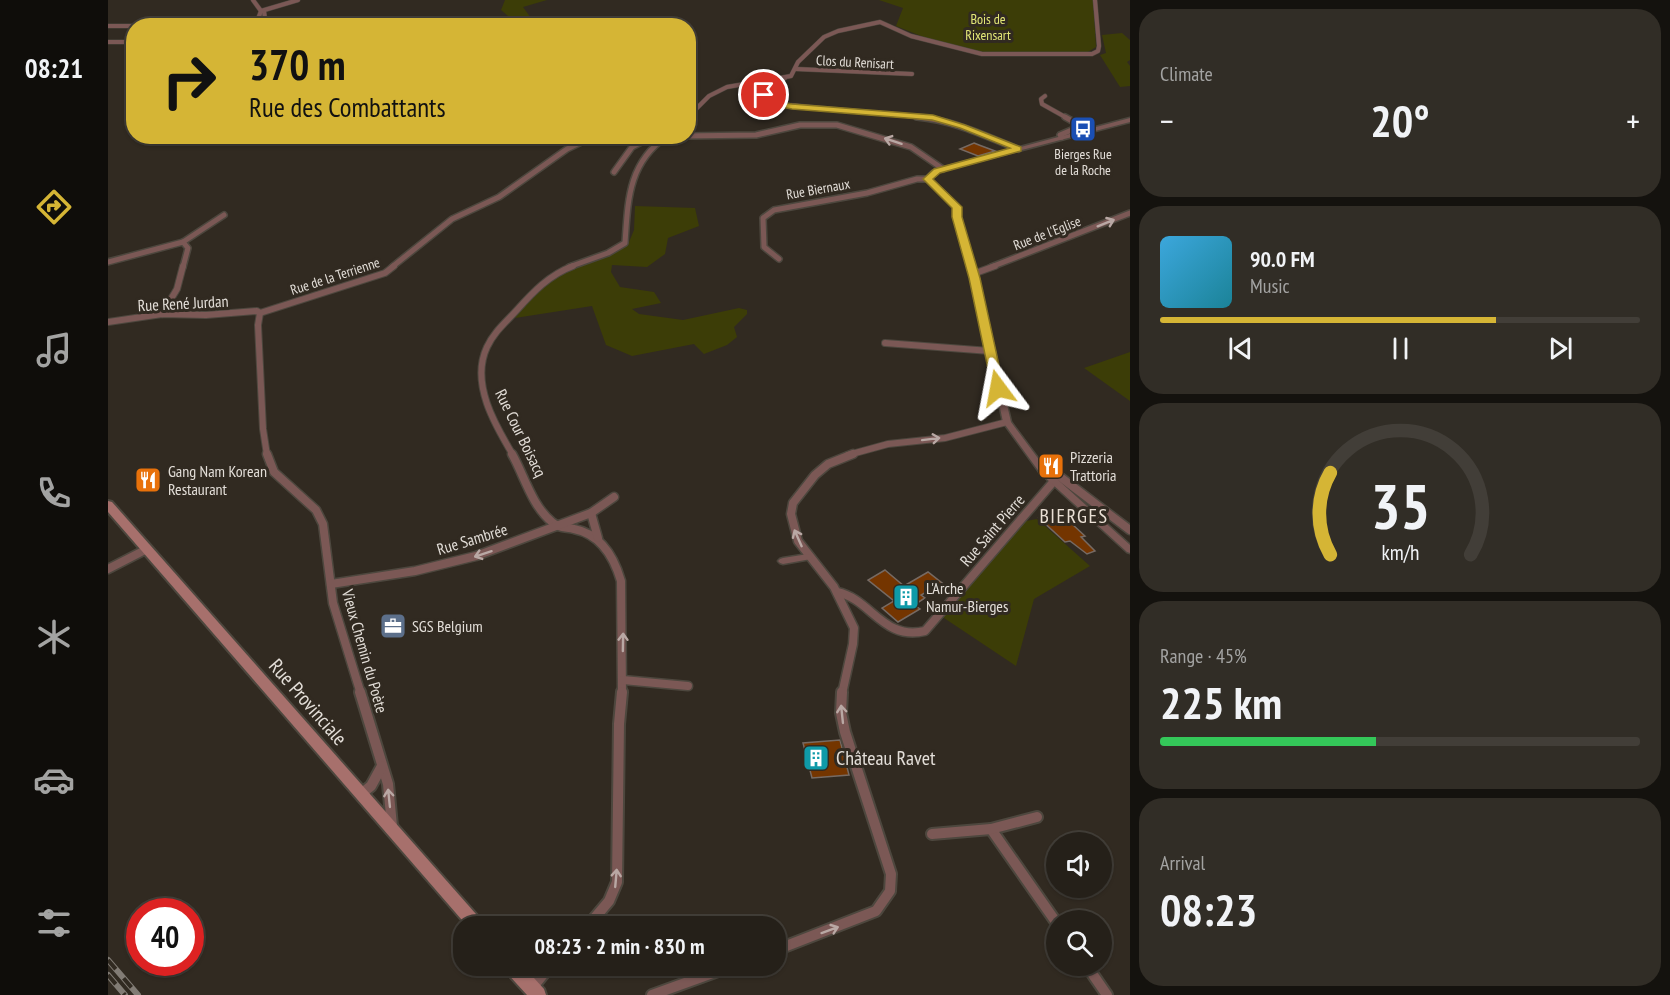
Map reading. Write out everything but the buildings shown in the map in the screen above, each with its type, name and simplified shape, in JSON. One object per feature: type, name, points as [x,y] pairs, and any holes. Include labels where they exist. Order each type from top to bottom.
[{"type":"main road","name":"Rue Provinciale","points":[[108,505],[468,916]]},
{"type":"main road","points":[[521,976],[535,992]]},
{"type":"street","points":[[253,0],[263,11],[264,18]]},
{"type":"street","points":[[259,18],[263,11],[298,0]]},
{"type":"street","points":[[1018,149],[963,126],[933,118],[792,107],[777,104],[764,95],[766,89],[794,73],[800,60],[828,35],[881,22],[911,36],[982,54],[1090,54],[1097,52],[1099,46],[1095,0]]},
{"type":"street","points":[[108,26],[126,26]]},
{"type":"street","points":[[108,42],[126,42]]},
{"type":"street","name":"Clos du Renisart","points":[[796,69],[912,74]]},
{"type":"street","points":[[696,109],[709,96],[727,87],[787,76]]},
{"type":"street","points":[[1045,96],[1041,99],[1042,104],[1081,126],[1060,135],[1062,137]]},
{"type":"street","points":[[1130,120],[943,169],[934,172],[927,179],[957,207],[957,217],[973,274],[1007,422],[1043,471],[1130,550]]},
{"type":"street","points":[[696,136],[756,135],[806,124],[837,125],[911,147],[943,169]]},
{"type":"street","name":"Rue de la Terrienne","points":[[260,314],[390,270],[452,219],[500,197],[577,144]]},
{"type":"street","points":[[614,172],[632,147],[638,144]]},
{"type":"street","name":"Rue Cour Boisacq","points":[[558,527],[539,508],[487,408],[483,393],[484,358],[495,333],[550,277],[625,243],[626,212],[633,182],[648,151],[657,144]]},
{"type":"street","name":"Rue Biernaux","points":[[779,259],[764,247],[763,218],[767,214],[793,205],[858,195],[916,179],[927,179]]},
{"type":"street","name":"Rue de l'Eglise","points":[[973,274],[1130,213]]},
{"type":"street","points":[[108,262],[183,242],[224,215]]},
{"type":"street","points":[[162,314],[180,281],[188,248],[183,242]]},
{"type":"street","name":"Rue René Jurdan","points":[[108,322],[162,314],[206,315],[257,311],[260,314]]},
{"type":"street","name":"Vieux Chemin du Poète","points":[[260,314],[258,321],[263,429],[268,459],[274,472],[316,510],[321,519],[333,603],[382,766]]},
{"type":"street","points":[[885,343],[990,351]]},
{"type":"street","points":[[786,946],[843,926],[876,911],[890,891],[891,874],[845,732],[841,713],[843,686],[853,644],[854,628],[829,579],[808,557],[798,541],[791,514],[793,503],[815,475],[828,464],[866,449],[970,432],[1007,422]]},
{"type":"street","points":[[1043,471],[1055,473],[1130,531]]},
{"type":"street","name":"Rue Saint Pierre","points":[[837,592],[847,594],[900,632],[917,634],[925,631],[1054,481]]},
{"type":"street","name":"Rue Sambrée","points":[[331,584],[415,571],[476,556],[591,513],[614,497]]},
{"type":"street","points":[[591,513],[598,538],[618,568],[621,581],[623,681],[619,724],[617,882],[614,894],[597,916]]},
{"type":"street","points":[[558,527],[576,529],[598,538]]},
{"type":"street","points":[[108,569],[147,549]]},
{"type":"street","points":[[783,561],[808,557]]},
{"type":"street","points":[[623,681],[688,686]]},
{"type":"street","points":[[361,794],[370,786],[382,766]]},
{"type":"street","points":[[382,766],[388,784],[393,830]]},
{"type":"street","points":[[932,834],[991,829],[1037,817]]},
{"type":"street","points":[[991,829],[1048,910]]},
{"type":"street","points":[[535,992],[544,976]]},
{"type":"street","points":[[652,995],[704,976]]},
{"type":"street","points":[[1094,976],[1107,995]]},
{"type":"green space","points":[[505,0],[547,0],[523,7],[531,18],[508,18],[501,10]]},
{"type":"green space","name":"Bois de Rixensart","points":[[879,0],[1093,0],[1096,47],[1083,55],[978,54],[896,26],[903,8]]},
{"type":"green space","points":[[1122,33],[1130,40],[1130,60],[1127,62],[1130,66],[1130,86],[1120,87],[1100,55],[1106,53],[1102,35]]},
{"type":"green space","points":[[635,206],[695,208],[699,226],[668,238],[665,254],[647,267],[612,265],[611,272],[620,287],[654,292],[661,303],[632,309],[639,314],[683,320],[739,308],[747,310],[747,314],[734,327],[737,337],[727,345],[704,354],[694,344],[632,356],[606,345],[592,306],[515,318],[531,295],[578,262],[629,242],[634,230]]},
{"type":"green space","points":[[1130,352],[1130,401],[1084,368]]},
{"type":"green space","points":[[1037,519],[1090,566],[1034,599],[1016,666],[941,616],[1026,521]]},
{"type":"railway","points":[[108,960],[138,995]]},
{"type":"railway","points":[[108,975],[125,995]]},
{"type":"place","name":"Bierges Rue de la Roche","points":[[1083,129]]},
{"type":"place","name":"Pizzeria Trattoria","points":[[1051,466]]},
{"type":"place","name":"Gang Nam Korean Restaurant","points":[[148,480]]},
{"type":"place","name":"L'Arche Namur-Bierges","points":[[906,597]]},
{"type":"place","name":"SGS Belgium","points":[[393,626]]},
{"type":"place","name":"Château Ravet","points":[[816,758]]},
{"type":"district","name":"BIERGES","points":[[1074,516]]},
{"type":"route","points":[[764,95],[772,102],[792,107],[933,118],[963,126],[1018,149],[937,171],[927,179],[957,207],[957,217],[975,278],[998,388]]}]
